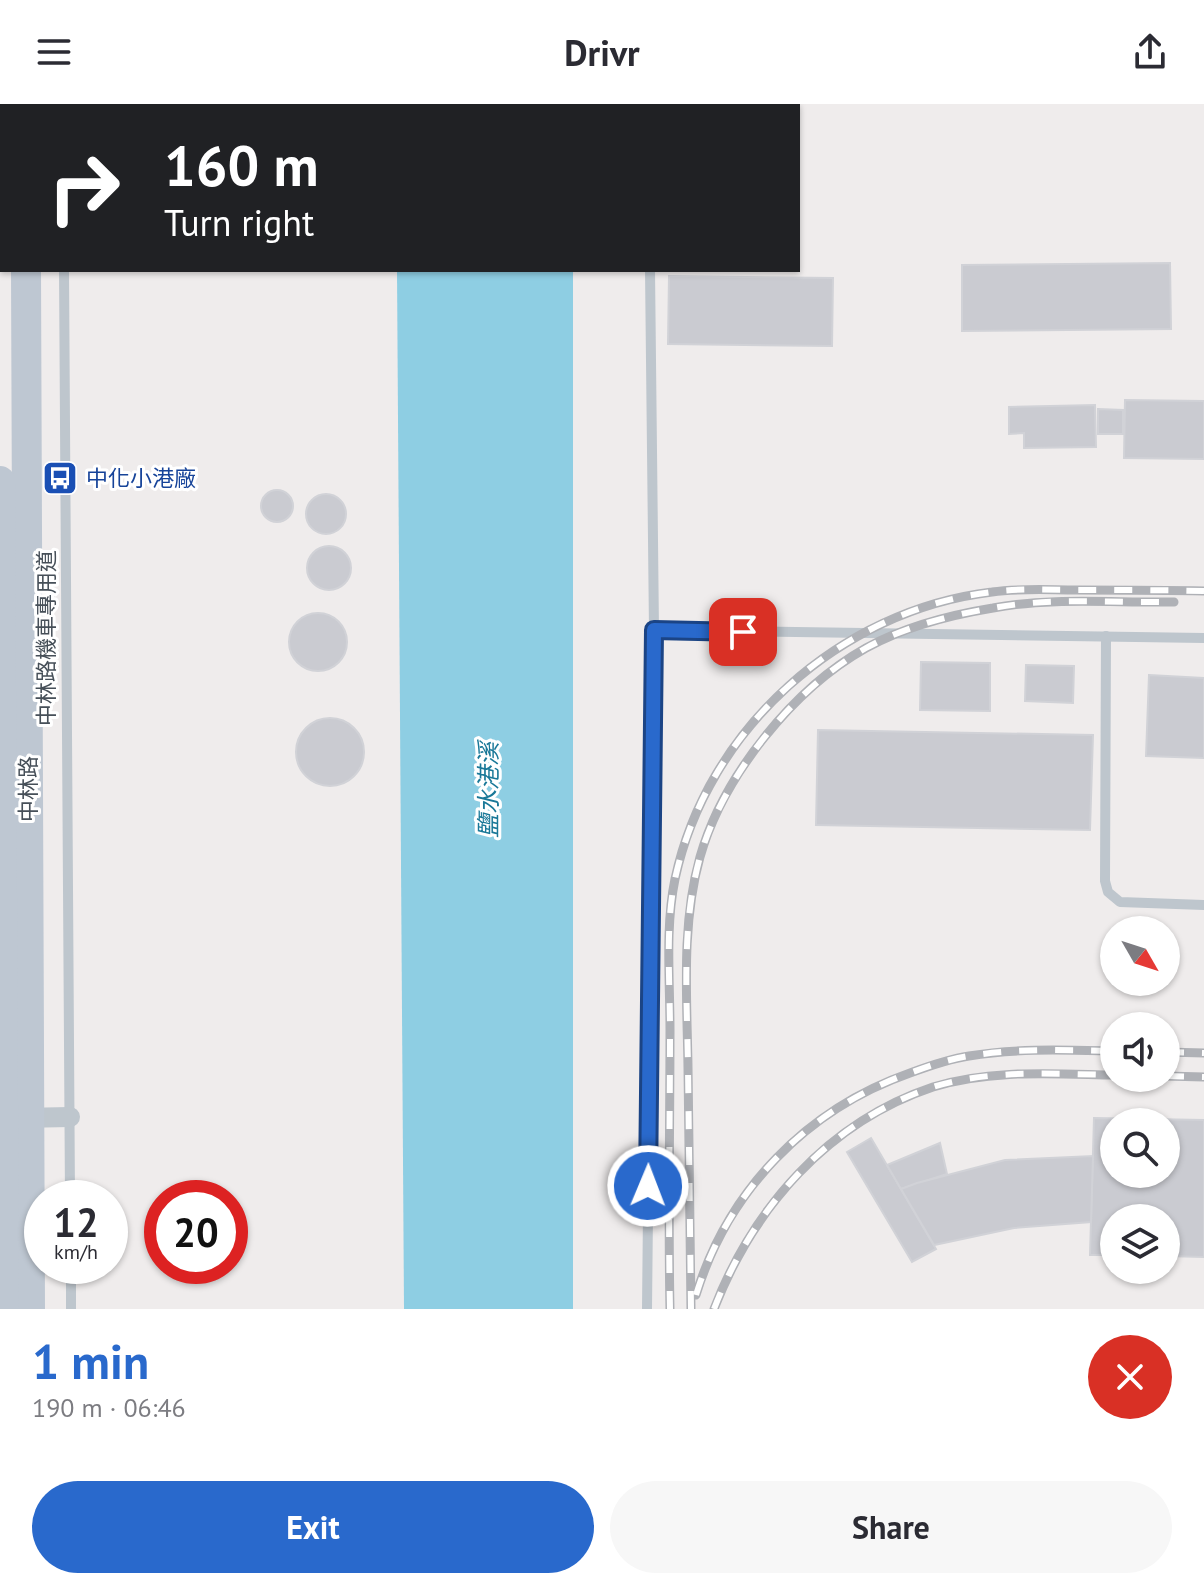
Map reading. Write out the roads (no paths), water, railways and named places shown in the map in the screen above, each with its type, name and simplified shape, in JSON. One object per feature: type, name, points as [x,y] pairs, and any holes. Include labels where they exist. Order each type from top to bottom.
[{"type":"street","name":"中林路","points":[[4,1309],[11,1118],[26,272]]},
{"type":"street","name":"中林路","points":[[0,481],[11,1118],[30,1309]]},
{"type":"street","points":[[11,1118],[70,1117]]},
{"type":"lane","name":"中林路機車專用道","points":[[64,272],[70,1180]]},
{"type":"lane","points":[[647,1309],[654,630],[650,272]]},
{"type":"lane","points":[[654,630],[1204,638]]},
{"type":"lane","points":[[1106,636],[1105,881],[1108,892],[1120,902],[1204,905]]},
{"type":"lane","points":[[71,1284],[71,1309]]},
{"type":"water","name":"鹽水港溪","points":[[397,272],[573,272],[573,1309],[404,1309]]},
{"type":"railway","points":[[670,1309],[669,954],[672,897],[692,824],[717,773],[749,727],[788,686],[833,651],[883,623],[936,603],[1013,590],[1204,591]]},
{"type":"railway","points":[[691,1309],[686,988],[690,909],[700,857],[711,826],[743,766],[787,711],[812,687],[839,665],[896,634],[944,618],[1015,605],[1174,602]]},
{"type":"railway","points":[[696,1295],[728,1221],[751,1188],[776,1158],[805,1131],[838,1108],[910,1073],[962,1057],[1023,1051],[1100,1051]]},
{"type":"railway","points":[[1180,1052],[1204,1053]]},
{"type":"railway","points":[[714,1309],[730,1272],[773,1204],[799,1173],[860,1122],[895,1102],[955,1081],[1023,1074],[1100,1075]]},
{"type":"railway","points":[[1180,1076],[1204,1077]]},
{"type":"place","name":"中化小港廠","points":[[60,478]]}]
